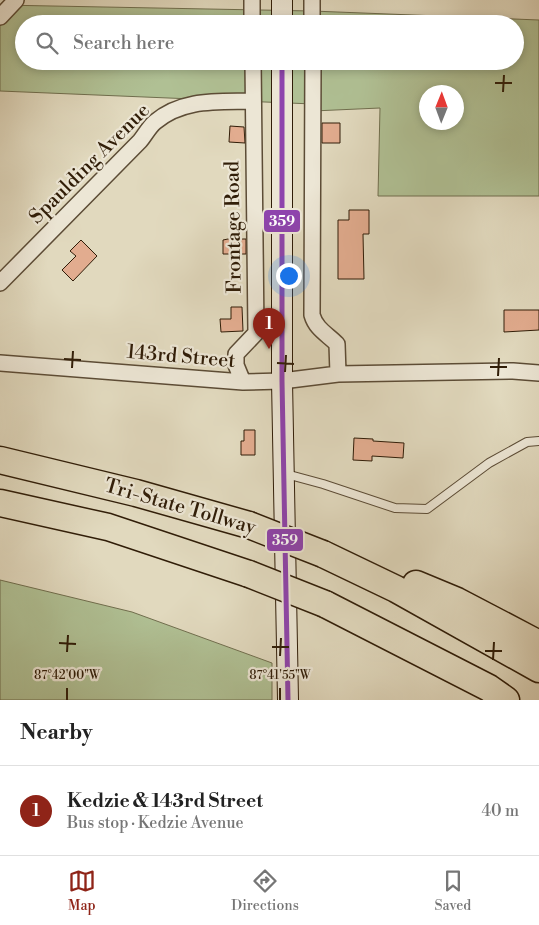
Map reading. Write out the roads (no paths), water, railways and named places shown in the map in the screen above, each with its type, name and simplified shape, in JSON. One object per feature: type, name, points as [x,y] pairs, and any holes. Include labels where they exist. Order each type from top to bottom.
[{"type":"highway","name":"Tri-State Tollway","points":[[0,460],[136,493],[249,525],[323,554],[396,589],[539,669]]},
{"type":"highway","name":"Tri-State Tollway","points":[[0,503],[108,527],[249,574],[326,604],[499,696]]},
{"type":"highway","points":[[323,554],[391,575],[449,597],[489,616],[539,644]]},
{"type":"main road","points":[[282,70],[282,380],[288,700]]},
{"type":"street","points":[[0,17],[16,0]]},
{"type":"street","points":[[252,0],[252,15]]},
{"type":"street","points":[[312,0],[312,15]]},
{"type":"street","name":"Frontage Road","points":[[243,382],[236,365],[236,354],[256,333],[253,70]]},
{"type":"street","points":[[313,70],[312,315],[319,330],[331,337],[337,344],[338,374]]},
{"type":"street","name":"Spaulding Avenue","points":[[0,283],[140,141],[154,123],[187,104],[253,101]]},
{"type":"street","name":"143rd Street","points":[[0,363],[243,382],[338,374],[513,371],[539,374]]},
{"type":"lane","points":[[284,473],[395,508],[427,509],[489,463],[528,442],[539,440]]},
{"type":"place","name":"Kedzie & 143rd Street","points":[[269,349]]}]
